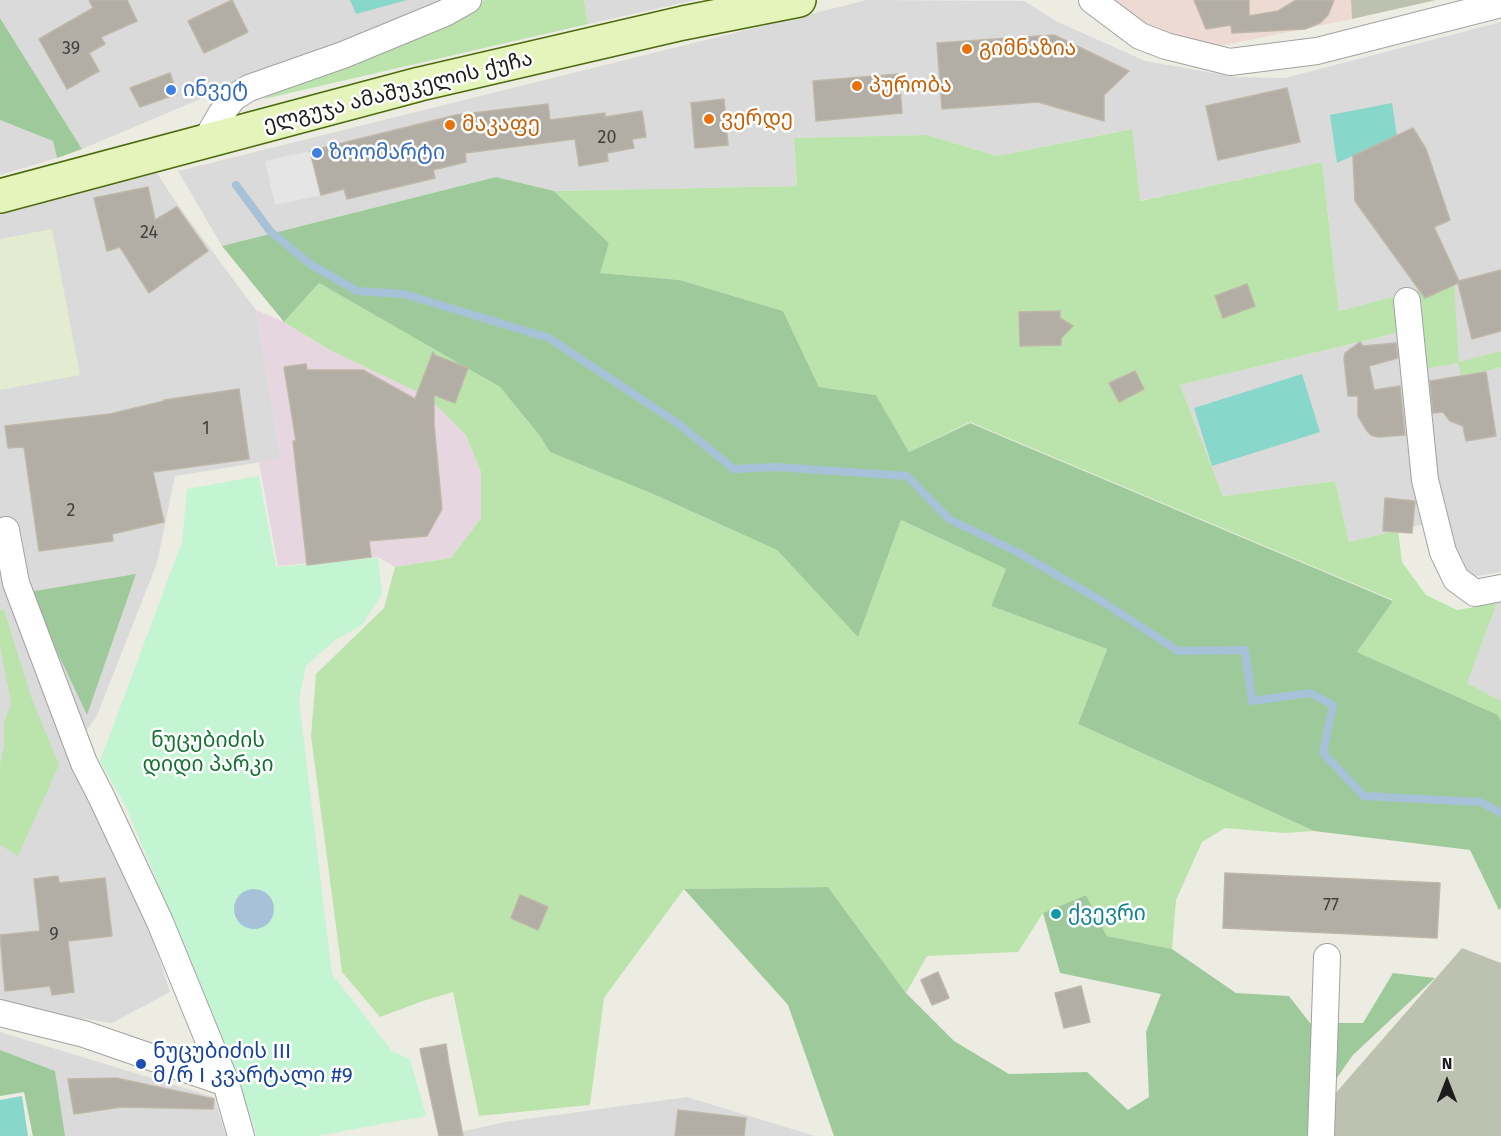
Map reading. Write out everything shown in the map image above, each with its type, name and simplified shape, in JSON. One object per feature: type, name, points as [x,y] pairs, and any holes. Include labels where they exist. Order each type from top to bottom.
[{"type":"main road","name":"ელგუჯა ამაშუკელის ქუჩა","points":[[0,196],[420,84],[683,23],[799,0]]},
{"type":"street","points":[[206,140],[220,114],[233,98],[249,88],[343,55],[445,13],[468,0]]},
{"type":"street","points":[[1092,0],[1140,36],[1166,46],[1230,62],[1317,51],[1501,4]]},
{"type":"street","points":[[1407,301],[1425,480],[1443,552],[1456,579],[1475,593],[1501,588]]},
{"type":"street","points":[[6,530],[16,583],[84,763],[160,922],[226,1083],[241,1136]]},
{"type":"street","points":[[1321,1136],[1327,957]]},
{"type":"street","points":[[0,1013],[84,1034],[226,1083]]},
{"type":"shaded area","points":[[0,0],[449,0],[269,70],[82,149],[0,18]]},
{"type":"shaded area","points":[[350,0],[407,0],[356,14]]},
{"type":"shaded area","points":[[584,0],[696,0],[588,24]]},
{"type":"shaded area","points":[[867,0],[1024,1],[1058,22],[1145,61],[1236,77],[1285,78],[1501,22],[1501,351],[1459,363],[1462,378],[1501,367],[1501,572],[1476,576],[1439,559],[1428,523],[1349,542],[1335,481],[1223,496],[1180,385],[1419,328],[1454,281],[1339,311],[1322,162],[1139,201],[1131,129],[997,156],[927,135],[794,138],[797,186],[554,191],[496,177],[222,246],[178,171]]},
{"type":"shaded area","points":[[1109,0],[1351,0],[1352,19],[1210,48],[1148,33]]},
{"type":"shaded area","points":[[1351,0],[1436,0],[1352,19]]},
{"type":"shaded area","points":[[1392,103],[1397,136],[1337,163],[1330,115]]},
{"type":"shaded area","points":[[0,120],[53,141],[57,158],[0,175]]},
{"type":"shaded area","points":[[310,151],[321,195],[275,205],[265,161]]},
{"type":"shaded area","points":[[157,173],[175,201],[256,310],[281,459],[175,476],[157,563],[96,718],[67,755],[132,873],[170,992],[112,1023],[58,1015],[0,1002],[0,211]]},
{"type":"shaded area","points":[[52,229],[80,375],[0,390],[0,239]]},
{"type":"shaded area","points":[[256,310],[284,322],[330,350],[428,397],[466,435],[481,472],[481,518],[451,558],[395,567],[378,557],[278,566],[259,462],[281,458]]},
{"type":"shaded area","points":[[1302,374],[1320,432],[1212,466],[1194,408]]},
{"type":"shaded area","points":[[1501,601],[1501,701],[1467,683],[1497,603]]},
{"type":"shaded area","points":[[254,889],[268,895],[274,909],[268,923],[254,929],[240,923],[234,909],[240,895]]},
{"type":"shaded area","points":[[1462,948],[1501,963],[1501,1136],[1332,1136],[1334,1095]]},
{"type":"shaded area","points":[[0,1032],[214,1097],[226,1136],[33,1136],[24,1092],[0,1096]]},
{"type":"shaded area","points":[[22,1096],[28,1136],[0,1136],[0,1100]]},
{"type":"shaded area","points":[[687,1097],[815,1136],[441,1136],[505,1122]]},
{"type":"green space","points":[[484,0],[584,0],[588,24],[264,99],[278,89],[449,20]]},
{"type":"green space","points":[[0,18],[82,149],[57,158],[53,141],[0,120]]},
{"type":"green space","points":[[1132,129],[1140,201],[1322,162],[1339,311],[1454,281],[1459,362],[1501,351],[1501,367],[1462,378],[1458,363],[1424,369],[1418,328],[1180,385],[1223,496],[1335,481],[1349,542],[1398,530],[1402,562],[1426,595],[1457,610],[1497,603],[1467,683],[1501,701],[1501,721],[1498,715],[1357,652],[1393,600],[970,422],[909,452],[876,395],[819,387],[783,311],[680,280],[599,273],[609,243],[554,191],[797,186],[794,138],[927,135],[997,156]]},
{"type":"green space","points":[[496,177],[554,191],[609,243],[600,273],[680,280],[783,311],[819,387],[876,395],[909,452],[970,423],[1393,601],[1357,652],[1498,715],[1501,721],[1501,908],[1499,910],[1470,850],[1314,831],[1078,724],[1107,649],[991,606],[1006,569],[901,520],[858,637],[777,550],[653,494],[550,452],[540,436],[500,387],[319,283],[284,322],[222,246]]},
{"type":"green space","points":[[319,283],[500,387],[551,452],[653,494],[777,550],[858,636],[901,520],[1006,569],[991,606],[1107,649],[1078,724],[1314,831],[1284,833],[1225,828],[1202,842],[1176,900],[1172,949],[1107,936],[1086,895],[1043,913],[1018,952],[927,956],[906,993],[828,887],[684,889],[604,998],[590,1105],[479,1116],[453,992],[380,1017],[342,972],[311,736],[316,674],[384,608],[395,567],[451,558],[481,518],[481,472],[466,435],[428,397],[330,350],[284,322]]},
{"type":"green space","name":"ნუცუბიძის დიდი პარკი","points":[[259,476],[276,567],[378,558],[382,594],[362,625],[335,640],[306,666],[299,700],[332,974],[392,1051],[410,1059],[426,1116],[316,1136],[257,1136],[230,1056],[126,807],[100,761],[182,542],[187,489]]},
{"type":"green space","points":[[136,574],[87,715],[29,592]]},
{"type":"green space","points":[[4,609],[31,697],[59,765],[18,856],[0,845],[0,765],[4,746],[4,723],[11,703],[0,646],[0,610]]},
{"type":"green space","points":[[828,887],[906,993],[954,1041],[1009,1074],[1087,1072],[1128,1110],[1149,1097],[1146,1032],[1161,994],[1060,973],[1043,913],[1086,895],[1107,936],[1172,949],[1236,993],[1289,996],[1310,1023],[1363,1023],[1393,973],[1435,978],[1353,1055],[1334,1082],[1314,1136],[834,1136],[788,1005],[684,889]]},
{"type":"green space","points":[[0,1050],[55,1071],[65,1136],[33,1136],[24,1092],[0,1096]]},
{"type":"building","points":[[89,0],[127,0],[137,21],[101,37],[105,44],[89,53],[99,71],[67,89],[39,39],[93,8]]},
{"type":"building","points":[[232,0],[248,32],[204,53],[188,21]]},
{"type":"building","points":[[1194,0],[1249,0],[1249,16],[1278,11],[1296,0],[1334,0],[1328,15],[1320,23],[1305,29],[1232,33],[1231,25],[1206,29]]},
{"type":"building","points":[[1054,35],[1129,71],[1104,95],[1104,121],[1038,102],[942,109],[937,43]]},
{"type":"building","points":[[170,73],[177,94],[140,107],[130,88]]},
{"type":"building","points":[[899,74],[902,113],[816,121],[813,81]]},
{"type":"building","points":[[1287,88],[1300,142],[1218,160],[1206,106]]},
{"type":"building","points":[[724,99],[728,145],[695,148],[691,103]]},
{"type":"building","points":[[548,104],[550,120],[605,113],[605,117],[642,111],[646,137],[632,139],[634,148],[607,153],[608,161],[579,166],[575,139],[465,153],[466,162],[433,170],[435,178],[347,199],[344,189],[321,195],[310,151],[456,115]]},
{"type":"building","points":[[1413,128],[1426,149],[1450,220],[1434,227],[1459,281],[1501,270],[1501,331],[1472,339],[1458,283],[1425,298],[1355,201],[1353,156]]},
{"type":"building","points":[[148,187],[155,220],[177,207],[208,251],[149,293],[120,247],[107,251],[94,198]]},
{"type":"building","points":[[1247,284],[1255,306],[1223,318],[1215,296]]},
{"type":"building","points":[[1060,311],[1060,318],[1073,326],[1061,338],[1061,345],[1020,346],[1019,312]]},
{"type":"building","points":[[1360,342],[1363,346],[1396,343],[1398,358],[1369,366],[1374,390],[1400,386],[1405,435],[1378,437],[1371,435],[1358,416],[1358,396],[1348,396],[1345,353]]},
{"type":"building","points":[[433,352],[434,355],[468,368],[455,403],[434,395],[434,425],[442,509],[427,536],[369,541],[371,557],[307,565],[293,441],[296,441],[284,367],[306,364],[307,370],[363,370],[415,399]]},
{"type":"building","points":[[1135,371],[1144,389],[1119,402],[1109,383]]},
{"type":"building","points":[[1486,372],[1496,436],[1466,441],[1463,426],[1450,421],[1443,412],[1433,413],[1430,381]]},
{"type":"building","points":[[239,389],[249,459],[153,472],[164,522],[112,534],[113,541],[39,551],[24,447],[8,448],[5,426],[110,414],[164,400]]},
{"type":"building","points":[[1385,498],[1415,501],[1412,533],[1383,531]]},
{"type":"building","points":[[1225,873],[1440,883],[1437,938],[1223,928]]},
{"type":"building","points":[[58,876],[59,883],[105,878],[112,936],[68,941],[74,992],[52,995],[50,986],[5,991],[0,935],[40,931],[34,879]]},
{"type":"building","points":[[520,895],[548,907],[538,930],[511,918]]},
{"type":"building","points":[[938,972],[949,998],[932,1005],[921,980]]},
{"type":"building","points":[[1081,986],[1090,1022],[1064,1028],[1055,993]]},
{"type":"building","points":[[446,1044],[463,1136],[439,1136],[420,1049]]},
{"type":"building","points":[[116,1078],[214,1099],[213,1109],[121,1107],[74,1114],[68,1079]]},
{"type":"building","points":[[678,1110],[746,1118],[744,1136],[675,1136]]},
{"type":"waterway","points":[[236,185],[270,231],[310,264],[357,291],[404,294],[549,338],[676,422],[734,469],[777,467],[907,476],[949,519],[1019,553],[1100,600],[1178,651],[1245,650],[1252,701],[1310,693],[1333,705],[1323,753],[1364,796],[1481,802],[1501,813]]},
{"type":"place","name":"გიმნაზია","points":[[967,49]]},
{"type":"place","name":"პურობა","points":[[857,86]]},
{"type":"place","name":"ინვეტ","points":[[171,90]]},
{"type":"place","name":"ვერდე","points":[[709,119]]},
{"type":"place","name":"მაკაფე","points":[[450,125]]},
{"type":"place","name":"ზოომარტი","points":[[317,153]]},
{"type":"place","name":"ქვევრი","points":[[1056,914]]},
{"type":"place","name":"ნუცუბიძის III მ/რ I კვარტალი #9","points":[[141,1064]]}]
